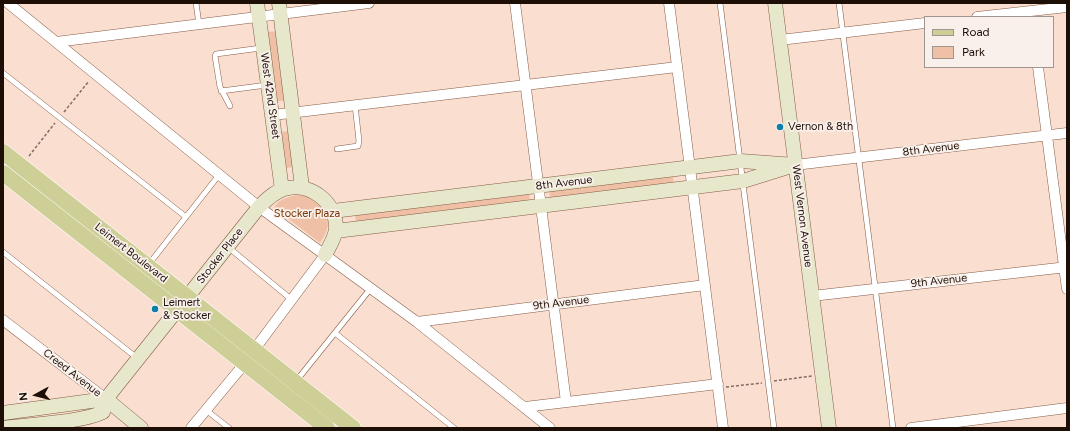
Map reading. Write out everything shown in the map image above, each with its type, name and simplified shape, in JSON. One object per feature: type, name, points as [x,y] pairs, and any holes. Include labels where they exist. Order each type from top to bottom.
[{"type":"main road","name":"Leimert Boulevard","points":[[5,164],[147,266],[245,363],[327,428]]},
{"type":"main road","name":"Leimert Boulevard","points":[[5,164],[183,303],[254,350],[353,428]]},
{"type":"street","points":[[8,3],[259,207],[372,287],[550,428]]},
{"type":"street","points":[[56,42],[199,24],[258,10],[369,3]]},
{"type":"street","points":[[516,3],[566,402]]},
{"type":"street","points":[[669,3],[724,428]]},
{"type":"street","name":"West Vernon Avenue","points":[[775,3],[829,428]]},
{"type":"street","points":[[986,16],[1067,7]]},
{"type":"street","name":"West 42nd Street","points":[[279,9],[302,187]]},
{"type":"street","name":"West 42nd Street","points":[[258,10],[282,190]]},
{"type":"street","points":[[780,40],[924,23]]},
{"type":"street","points":[[273,115],[677,67]]},
{"type":"street","points":[[1038,68],[1066,268],[1067,289]]},
{"type":"street","name":"8th Avenue","points":[[336,230],[693,188],[743,181],[795,165],[1067,133]]},
{"type":"street","name":"8th Avenue","points":[[333,212],[741,161],[795,165]]},
{"type":"street","points":[[254,350],[325,255],[336,230],[333,212],[320,196],[302,187],[282,190],[259,207]]},
{"type":"street","name":"Stocker Place","points":[[106,400],[259,207]]},
{"type":"street","name":"9th Avenue","points":[[812,296],[1066,268]]},
{"type":"street","name":"9th Avenue","points":[[417,322],[705,285]]},
{"type":"street","name":"Creed Avenue","points":[[3,320],[141,428]]},
{"type":"street","points":[[191,428],[245,363]]},
{"type":"street","points":[[525,407],[718,384]]},
{"type":"street","points":[[3,413],[106,400],[103,412],[81,421],[3,428]]},
{"type":"street","points":[[910,428],[1067,408]]},
{"type":"lane","points":[[196,3],[199,24]]},
{"type":"lane","points":[[720,3],[774,428]]},
{"type":"lane","points":[[839,3],[893,428]]},
{"type":"lane","points":[[230,106],[221,91],[215,56],[216,54],[263,48]]},
{"type":"lane","points":[[3,73],[186,217]]},
{"type":"lane","points":[[221,91],[268,85]]},
{"type":"lane","points":[[337,149],[358,146],[359,141],[355,105]]},
{"type":"lane","points":[[147,266],[219,175]]},
{"type":"lane","points":[[227,247],[292,300]]},
{"type":"lane","points":[[3,252],[139,360]]},
{"type":"lane","points":[[295,383],[372,287]]},
{"type":"lane","points":[[335,333],[454,428]]},
{"type":"lane","points":[[206,410],[229,428]]},
{"type":"green space","points":[[277,31],[286,100],[275,102],[267,32]]},
{"type":"green space","points":[[290,131],[295,167],[284,168],[279,132]]},
{"type":"green space","points":[[673,175],[674,186],[550,201],[549,190]]},
{"type":"green space","points":[[529,193],[530,204],[356,225],[355,214]]},
{"type":"green space","name":"Stocker Plaza","points":[[296,195],[308,197],[318,203],[326,213],[328,225],[320,243],[274,208],[280,201]]},
{"type":"place","name":"Vernon & 8th","points":[[780,127]]},
{"type":"place","name":"Leimert & Stocker","points":[[155,309]]}]
